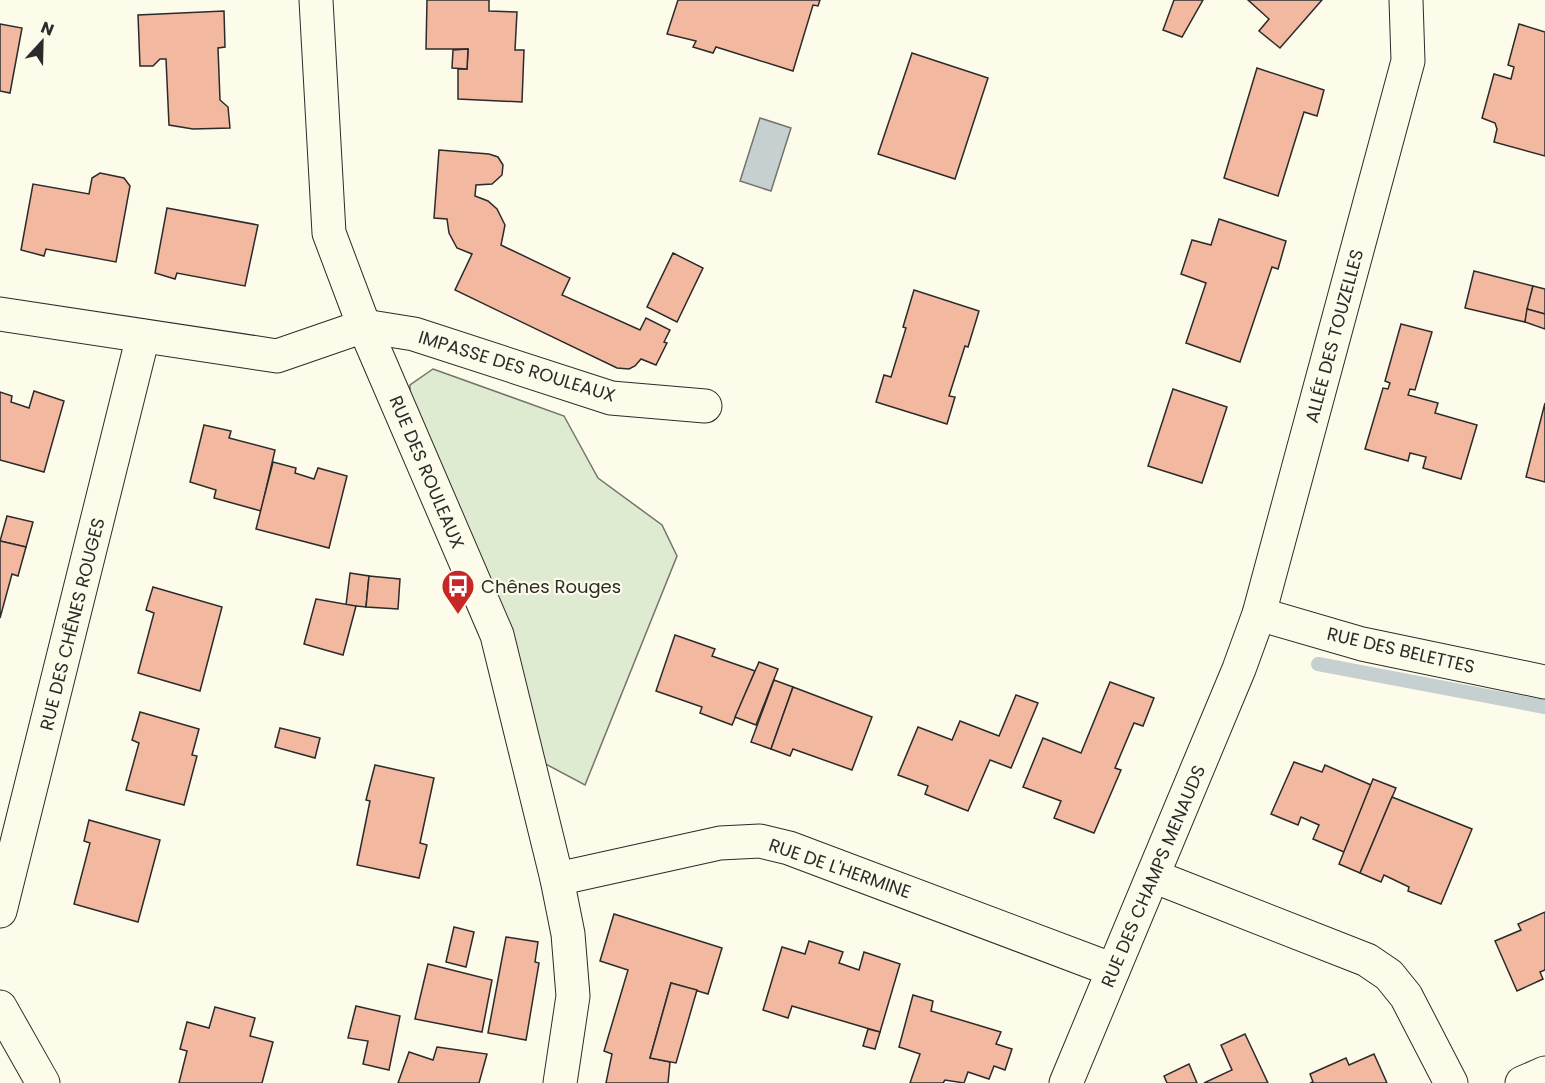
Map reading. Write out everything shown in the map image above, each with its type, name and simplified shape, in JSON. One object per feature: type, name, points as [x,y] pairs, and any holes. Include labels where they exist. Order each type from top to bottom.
[{"type":"street","name":"RUE DES ROULEAUX","points":[[316,0],[329,233],[364,326],[497,635],[557,879],[567,934],[573,996],[560,1083]]},
{"type":"street","name":"ALLÉE DES TOUZELLES","points":[[1239,669],[1259,614],[1408,61],[1406,0]]},
{"type":"street","points":[[0,314],[277,356],[364,326]]},
{"type":"street","name":"IMPASSE DES ROULEAUX","points":[[364,326],[414,334],[611,398],[705,406]]},
{"type":"street","name":"RUE DES CHÊNES ROUGES","points":[[0,911],[143,336]]},
{"type":"street","name":"RUE DES BELETTES","points":[[1259,614],[1362,644],[1545,682]]},
{"type":"street","name":"RUE DES CHAMPS MENAUDS","points":[[1066,1083],[1239,669]]},
{"type":"street","name":"RUE DE L'HERMINE","points":[[557,879],[720,843],[760,841],[789,848],[1113,970]]},
{"type":"street","points":[[1154,876],[1367,960],[1389,975],[1406,996],[1451,1083]]},
{"type":"street","points":[[0,1007],[43,1083]]},
{"type":"street","points":[[1522,1083],[1545,1073]]},
{"type":"green space","points":[[433,369],[564,416],[598,478],[662,525],[677,556],[585,785],[540,761],[410,407],[410,385]]},
{"type":"shaded area","points":[[760,118],[791,128],[771,191],[740,181]]},
{"type":"building","points":[[427,0],[489,0],[489,11],[517,12],[515,50],[524,50],[522,102],[458,99],[458,69],[467,69],[468,49],[426,49]]},
{"type":"building","points":[[678,0],[820,0],[818,6],[813,5],[793,71],[716,47],[713,53],[693,47],[696,41],[667,34]]},
{"type":"building","points":[[1174,0],[1203,0],[1182,37],[1163,30]]},
{"type":"building","points":[[1248,0],[1322,0],[1280,48],[1259,31],[1269,19]]},
{"type":"building","points":[[224,11],[225,47],[218,48],[220,100],[228,107],[230,128],[193,129],[169,125],[166,59],[160,59],[153,66],[140,66],[138,15]]},
{"type":"building","points":[[0,24],[22,28],[10,93],[0,91]]},
{"type":"building","points":[[1519,24],[1545,32],[1545,156],[1494,142],[1497,129],[1495,123],[1482,118],[1494,74],[1511,79],[1514,67],[1508,65]]},
{"type":"building","points":[[468,49],[467,69],[452,68],[453,50]]},
{"type":"building","points":[[912,53],[988,78],[955,179],[878,154]]},
{"type":"building","points":[[1257,68],[1324,90],[1317,116],[1304,112],[1278,196],[1224,178]]},
{"type":"building","points":[[439,150],[489,154],[498,157],[503,165],[502,175],[492,184],[476,185],[475,196],[488,201],[497,209],[505,225],[501,245],[570,278],[562,295],[640,330],[646,318],[670,330],[664,342],[667,343],[656,365],[641,359],[629,369],[617,368],[455,290],[472,254],[457,248],[449,233],[447,219],[434,218]]},
{"type":"building","points":[[100,173],[124,178],[130,186],[116,262],[46,249],[44,256],[21,250],[33,184],[89,194],[92,178]]},
{"type":"building","points":[[167,208],[258,225],[245,286],[177,273],[175,279],[155,273]]},
{"type":"building","points":[[1219,219],[1286,241],[1278,269],[1272,267],[1240,362],[1186,343],[1206,283],[1181,274],[1192,240],[1211,245]]},
{"type":"building","points":[[673,253],[703,268],[677,322],[647,307]]},
{"type":"building","points":[[1474,271],[1533,286],[1525,322],[1465,308]]},
{"type":"building","points":[[1533,286],[1545,289],[1545,314],[1527,309]]},
{"type":"building","points":[[914,290],[979,311],[949,396],[955,397],[947,424],[876,402],[884,375],[891,377],[906,328],[903,327]]},
{"type":"building","points":[[1527,309],[1545,314],[1545,329],[1525,322]]},
{"type":"building","points":[[1401,324],[1432,332],[1415,390],[1410,389],[1408,395],[1438,403],[1435,413],[1477,425],[1461,479],[1423,468],[1426,457],[1410,453],[1408,461],[1365,449],[1383,388],[1388,389],[1390,383],[1385,381]]},
{"type":"building","points":[[1173,389],[1227,407],[1202,483],[1148,466]]},
{"type":"building","points":[[34,391],[64,401],[44,472],[0,460],[0,392],[12,396],[11,402],[29,408]]},
{"type":"building","points":[[1545,403],[1545,482],[1526,477]]},
{"type":"building","points":[[204,425],[231,431],[229,438],[275,450],[261,511],[214,498],[216,490],[190,482]]},
{"type":"building","points":[[273,462],[296,468],[295,473],[314,479],[318,468],[347,476],[329,548],[256,529]]},
{"type":"building","points":[[7,516],[33,522],[26,547],[0,541]]},
{"type":"building","points":[[0,541],[26,547],[18,576],[12,574],[0,618]]},
{"type":"building","points":[[350,573],[369,576],[366,607],[346,605]]},
{"type":"building","points":[[369,576],[400,579],[398,609],[366,607]]},
{"type":"building","points":[[153,587],[222,607],[200,691],[138,673],[154,613],[146,610]]},
{"type":"building","points":[[316,599],[356,606],[343,655],[304,644]]},
{"type":"building","points":[[675,635],[715,649],[712,656],[755,671],[732,725],[700,713],[702,707],[656,691]]},
{"type":"building","points":[[759,662],[778,669],[756,725],[735,717]]},
{"type":"building","points":[[774,680],[793,687],[771,749],[751,742]]},
{"type":"building","points":[[1110,682],[1154,698],[1143,726],[1134,723],[1115,768],[1121,770],[1094,833],[1054,818],[1061,801],[1023,787],[1043,738],[1081,753]]},
{"type":"building","points":[[793,687],[872,717],[852,770],[793,749],[790,756],[771,749]]},
{"type":"building","points":[[1016,695],[1038,703],[1011,768],[990,760],[968,811],[925,794],[928,786],[898,775],[918,727],[952,740],[960,721],[999,736]]},
{"type":"building","points":[[140,712],[199,729],[192,755],[197,756],[184,805],[126,790],[139,743],[132,740]]},
{"type":"building","points":[[280,728],[320,738],[315,758],[275,747]]},
{"type":"building","points":[[1294,762],[1322,772],[1325,765],[1371,785],[1344,852],[1313,839],[1319,825],[1301,817],[1298,825],[1271,814]]},
{"type":"building","points":[[375,765],[434,778],[420,843],[427,845],[419,878],[357,865],[370,801],[366,800]]},
{"type":"building","points":[[1373,779],[1396,788],[1360,873],[1339,864]]},
{"type":"building","points":[[1392,797],[1472,829],[1441,904],[1408,891],[1409,887],[1384,875],[1381,882],[1360,873]]},
{"type":"building","points":[[89,820],[160,840],[138,922],[74,904],[90,843],[84,841]]},
{"type":"building","points":[[1545,912],[1545,970],[1540,972],[1543,979],[1517,991],[1495,941],[1521,930],[1518,924]]},
{"type":"building","points":[[614,914],[722,948],[708,994],[671,983],[650,1058],[670,1062],[668,1083],[606,1083],[612,1054],[604,1051],[628,970],[600,961]]},
{"type":"building","points":[[454,927],[474,932],[466,967],[446,962]]},
{"type":"building","points":[[506,937],[538,942],[535,962],[539,963],[526,1040],[488,1033]]},
{"type":"building","points":[[809,941],[843,952],[839,963],[859,970],[864,952],[900,964],[880,1032],[792,1006],[788,1018],[763,1010],[782,947],[805,954]]},
{"type":"building","points":[[428,964],[492,980],[482,1032],[415,1019]]},
{"type":"building","points":[[671,983],[697,990],[676,1063],[650,1058]]},
{"type":"building","points":[[913,995],[933,1001],[931,1011],[1001,1032],[996,1044],[1012,1049],[1005,1070],[994,1066],[989,1079],[968,1072],[964,1083],[945,1080],[943,1083],[910,1083],[920,1054],[899,1047]]},
{"type":"building","points":[[356,1006],[400,1016],[389,1070],[363,1064],[368,1041],[348,1038]]},
{"type":"building","points":[[215,1007],[255,1018],[250,1036],[273,1042],[262,1083],[179,1083],[187,1051],[180,1049],[187,1022],[209,1028]]},
{"type":"building","points":[[868,1029],[880,1032],[875,1049],[863,1046]]},
{"type":"building","points":[[1245,1034],[1268,1083],[1204,1083],[1232,1070],[1221,1045]]},
{"type":"building","points":[[437,1047],[487,1054],[479,1083],[398,1083],[409,1052],[433,1060]]},
{"type":"building","points":[[1374,1054],[1387,1083],[1310,1083],[1313,1082],[1310,1074],[1346,1058],[1349,1065]]},
{"type":"building","points":[[1189,1064],[1197,1083],[1167,1083],[1164,1076]]},
{"type":"waterway","points":[[1318,664],[1545,707]]},
{"type":"place","name":"Chênes Rouges","points":[[458,615]]}]
